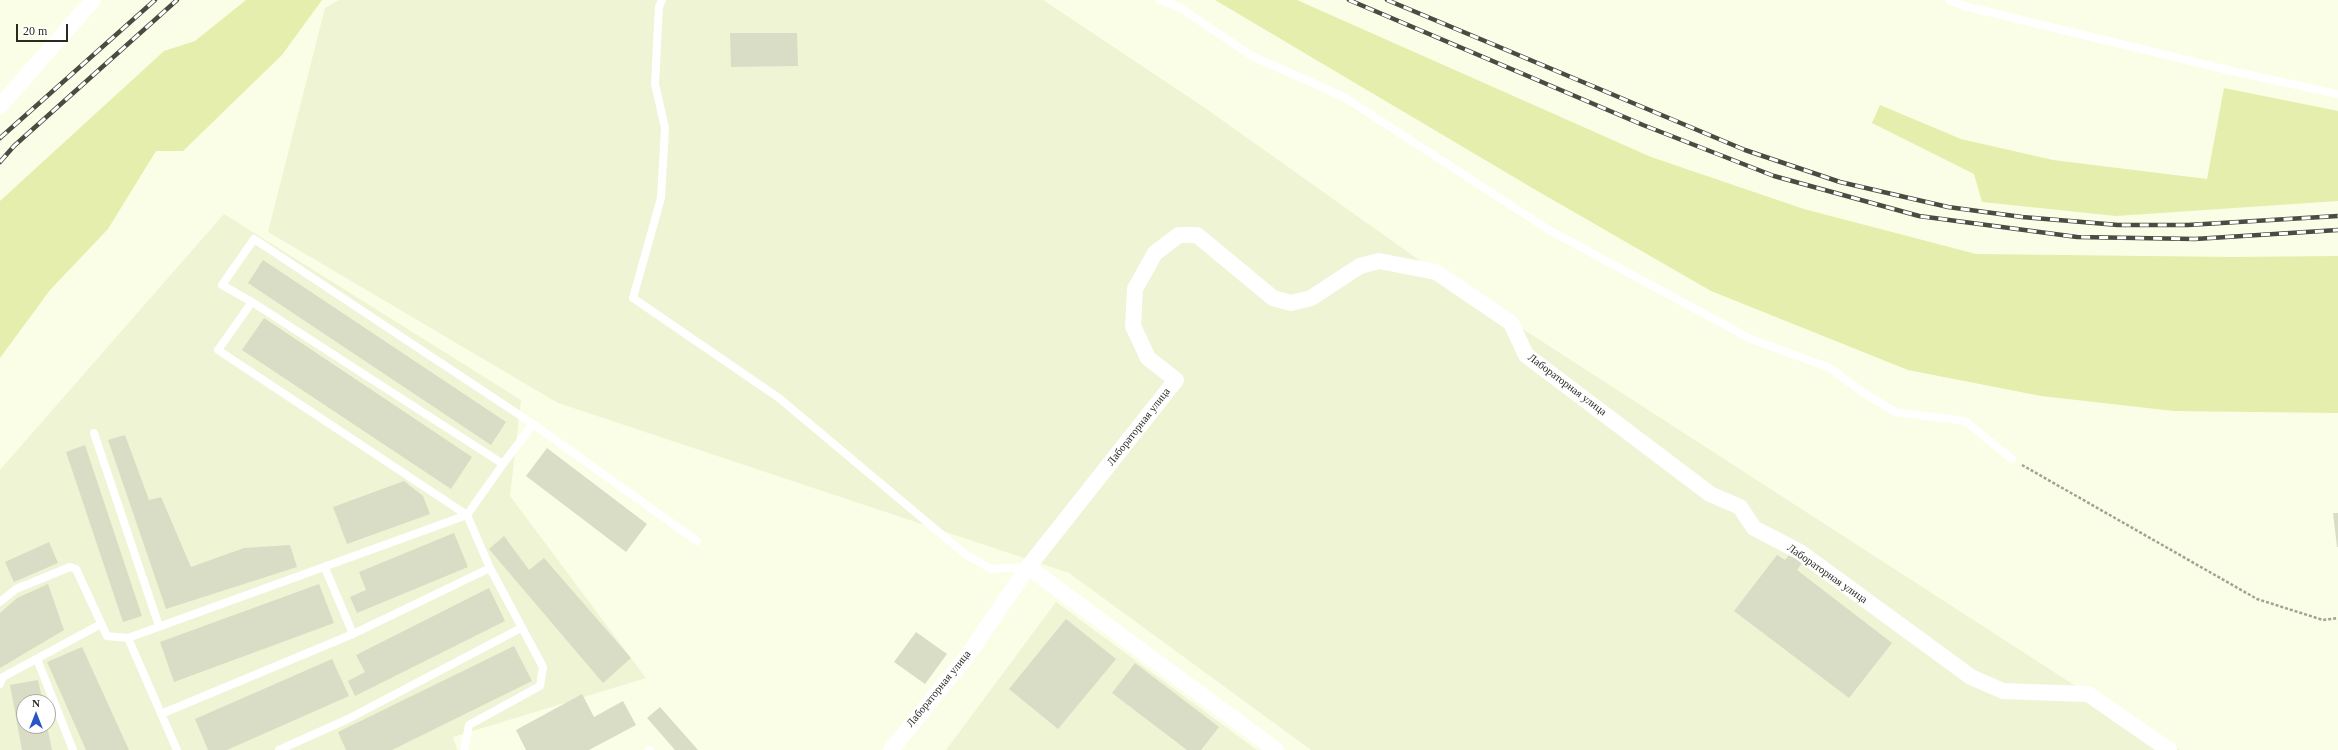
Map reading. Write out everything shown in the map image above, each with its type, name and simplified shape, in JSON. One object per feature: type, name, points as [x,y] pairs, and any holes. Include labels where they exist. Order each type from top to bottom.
[{"type":"street","points":[[0,106],[93,0]]},
{"type":"street","name":"Лабораторная улица","points":[[891,750],[968,655],[1028,567],[1176,380],[1148,358],[1133,326],[1135,289],[1155,253],[1179,235],[1197,235],[1273,298],[1291,302],[1311,298],[1360,266],[1379,261],[1436,272],[1511,323],[1526,355],[1710,494],[1740,507],[1754,528],[1800,552],[1971,677],[2003,691],[2088,694],[2169,750]]},
{"type":"street","points":[[1028,567],[1276,750]]},
{"type":"lane","points":[[662,0],[659,7],[654,84],[665,128],[661,198],[633,298],[779,398],[965,554],[990,569],[1028,567]]},
{"type":"lane","points":[[1160,0],[1179,7],[1252,56],[1344,97],[1549,230],[1744,335],[1830,368],[1864,394],[1895,412],[1965,421],[2012,459]]},
{"type":"lane","points":[[1949,0],[1964,6],[2197,63],[2338,94]]},
{"type":"lane","points":[[503,464],[252,302],[222,285],[254,239],[533,424],[697,541]]},
{"type":"lane","points":[[252,302],[218,350],[468,515],[490,568],[543,667],[540,686],[469,725],[464,750]]},
{"type":"lane","points":[[0,602],[16,589],[70,567],[76,569],[107,636],[128,638],[468,515],[533,424]]},
{"type":"lane","points":[[94,433],[159,626]]},
{"type":"lane","points":[[325,568],[353,634]]},
{"type":"lane","points":[[161,714],[353,634],[490,568]]},
{"type":"lane","points":[[0,684],[3,677],[101,624]]},
{"type":"lane","points":[[279,750],[348,719],[521,628]]},
{"type":"lane","points":[[128,638],[177,750]]},
{"type":"lane","points":[[37,659],[73,750]]},
{"type":"path","points":[[2012,459],[2257,599],[2323,620],[2338,618]]},
{"type":"shaded area","points":[[339,0],[1043,0],[1205,108],[1450,282],[2088,694],[2180,750],[1311,750],[1069,573],[558,403],[268,232],[325,8]]},
{"type":"shaded area","points":[[224,214],[521,400],[510,496],[646,678],[453,737],[457,750],[0,750],[0,470]]},
{"type":"shaded area","points":[[1056,602],[1257,750],[946,750]]},
{"type":"green space","points":[[246,0],[322,0],[282,55],[183,151],[156,151],[108,229],[50,290],[0,358],[0,201],[164,51],[195,41]]},
{"type":"green space","points":[[1215,0],[1297,0],[1651,157],[1804,209],[1976,254],[2232,257],[2338,256],[2338,413],[2174,411],[2041,396],[1908,370],[1711,291],[1534,189]]},
{"type":"green space","points":[[2224,88],[2338,111],[2338,201],[2116,216],[1982,202],[1974,174],[1872,123],[1880,105],[1961,139],[2053,160],[2207,179]]},
{"type":"building","points":[[730,33],[797,33],[798,66],[731,67]]},
{"type":"building","points":[[263,260],[506,422],[491,445],[248,283]]},
{"type":"building","points":[[264,318],[472,457],[451,489],[242,350]]},
{"type":"building","points":[[125,435],[149,500],[161,497],[191,567],[244,548],[290,545],[297,567],[166,609],[108,440]]},
{"type":"building","points":[[85,445],[142,616],[123,622],[66,452]]},
{"type":"building","points":[[547,448],[647,524],[626,552],[526,476]]},
{"type":"building","points":[[404,481],[423,496],[430,514],[347,544],[333,507]]},
{"type":"building","points":[[2333,513],[2338,513],[2338,547],[2337,547]]},
{"type":"building","points":[[454,533],[468,567],[357,613],[350,597],[366,590],[359,572]]},
{"type":"building","points":[[504,536],[529,570],[544,558],[631,658],[603,683],[489,549]]},
{"type":"building","points":[[49,542],[58,563],[14,582],[5,562]]},
{"type":"building","points":[[1790,554],[1802,563],[1797,570],[1892,643],[1849,698],[1734,611],[1777,555],[1785,560]]},
{"type":"building","points":[[48,584],[64,630],[0,668],[0,613],[17,598]]},
{"type":"building","points":[[319,584],[334,623],[174,682],[160,642]]},
{"type":"building","points":[[489,588],[505,621],[355,696],[348,681],[365,672],[356,655]]},
{"type":"building","points":[[1066,619],[1116,659],[1058,729],[1009,689]]},
{"type":"building","points":[[916,632],[947,654],[925,684],[894,662]]},
{"type":"building","points":[[514,646],[532,681],[392,750],[346,750],[338,732]]},
{"type":"building","points":[[82,647],[129,750],[86,750],[47,662]]},
{"type":"building","points":[[332,659],[349,696],[227,750],[208,750],[195,719]]},
{"type":"building","points":[[1135,663],[1219,727],[1201,750],[1187,750],[1112,693]]},
{"type":"building","points":[[38,680],[41,694],[16,694],[16,718],[10,685]]},
{"type":"building","points":[[582,694],[594,717],[623,701],[636,725],[589,750],[526,750],[516,730]]},
{"type":"building","points":[[660,707],[698,750],[675,750],[647,718]]},
{"type":"building","points":[[19,734],[49,734],[52,750],[22,750]]},
{"type":"railway","points":[[0,138],[155,0]]},
{"type":"railway","points":[[0,162],[14,146],[177,0]]},
{"type":"railway","points":[[1349,0],[1643,125],[1774,176],[1919,216],[2077,237],[2195,239],[2338,230]]},
{"type":"railway","points":[[1387,0],[1745,150],[1840,182],[1948,207],[2022,217],[2118,225],[2188,225],[2338,216]]}]
